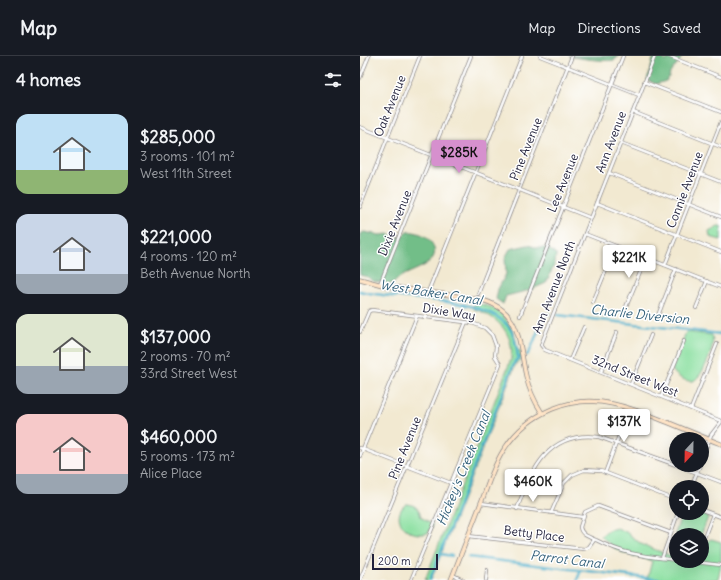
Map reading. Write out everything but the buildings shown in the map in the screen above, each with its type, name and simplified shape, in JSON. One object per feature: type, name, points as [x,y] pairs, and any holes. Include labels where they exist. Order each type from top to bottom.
[{"type":"street","points":[[360,78],[369,56]]},
{"type":"street","name":"Oak Avenue","points":[[360,207],[420,56]]},
{"type":"street","name":"Dixie Avenue","points":[[380,284],[471,56]]},
{"type":"street","points":[[428,292],[522,56]]},
{"type":"street","points":[[540,56],[639,95]]},
{"type":"street","name":"Pine Avenue","points":[[478,294],[572,56]]},
{"type":"street","name":"Lee Avenue","points":[[520,316],[623,56]]},
{"type":"street","name":"Ann Avenue","points":[[585,234],[655,56]]},
{"type":"street","points":[[668,56],[721,77]]},
{"type":"street","points":[[644,82],[721,112]]},
{"type":"street","points":[[632,112],[721,147]]},
{"type":"street","name":"Connie Avenue","points":[[665,265],[721,122]]},
{"type":"street","points":[[360,127],[591,218]]},
{"type":"street","points":[[621,143],[721,182]]},
{"type":"street","points":[[609,173],[721,217]]},
{"type":"street","points":[[597,203],[721,252]]},
{"type":"street","points":[[585,234],[721,287]]},
{"type":"street","name":"Ann Avenue North","points":[[542,348],[545,335],[585,234]]},
{"type":"street","points":[[593,302],[616,246]]},
{"type":"street","points":[[626,307],[646,258]]},
{"type":"street","points":[[657,318],[676,270]]},
{"type":"street","points":[[360,279],[380,284],[483,300],[496,306],[508,316],[519,334],[527,380],[542,414]]},
{"type":"street","points":[[696,308],[706,281]]},
{"type":"street","name":"Dixie Way","points":[[360,332],[369,311],[466,322],[483,327],[490,333],[495,342],[495,356],[500,364],[451,483]]},
{"type":"street","points":[[360,456],[362,448],[418,316]]},
{"type":"street","name":"Pine Avenue","points":[[360,580],[466,322]]},
{"type":"street","points":[[570,360],[584,327]]},
{"type":"street","points":[[601,372],[617,332]]},
{"type":"street","points":[[631,384],[651,335]]},
{"type":"street","points":[[661,397],[684,341]]},
{"type":"street","points":[[692,409],[717,344]]},
{"type":"street","name":"32nd Street West","points":[[542,348],[721,421]]},
{"type":"street","points":[[451,580],[495,467],[505,448],[519,431],[542,414],[567,404],[587,401],[608,403],[629,409],[721,444]]},
{"type":"street","points":[[605,472],[629,409]]},
{"type":"street","points":[[710,440],[721,421]]},
{"type":"street","points":[[517,509],[534,468],[553,448],[568,440],[586,437],[599,437],[669,462]]},
{"type":"street","points":[[362,448],[451,483],[411,580]]},
{"type":"street","points":[[551,513],[560,488],[572,475],[589,470],[605,472],[669,497]]},
{"type":"street","points":[[694,480],[697,473],[721,482]]},
{"type":"street","points":[[481,503],[583,517]]},
{"type":"street","points":[[669,532],[601,506],[589,509],[583,517],[580,530],[594,540],[626,554],[669,559]]},
{"type":"street","points":[[709,513],[721,517]]},
{"type":"street","points":[[708,528],[713,514]]},
{"type":"street","name":"Betty Place","points":[[468,536],[584,549],[589,547],[594,540]]},
{"type":"street","points":[[662,558],[669,539]]},
{"type":"street","points":[[709,564],[721,565]]},
{"type":"street","points":[[486,580],[487,570]]},
{"type":"street","points":[[452,575],[463,580]]},
{"type":"green space","points":[[569,56],[619,56],[614,60],[606,60],[584,59]]},
{"type":"green space","points":[[654,56],[662,56],[666,62],[669,56],[683,56],[670,73],[669,78],[666,81],[656,84],[647,80]]},
{"type":"green space","points":[[721,226],[721,240],[710,237],[709,231]]},
{"type":"green space","points":[[364,232],[380,235],[388,234],[399,238],[407,232],[418,233],[431,241],[434,248],[434,255],[425,265],[396,280],[392,284],[372,281],[368,277],[360,275],[360,234]]},
{"type":"green space","points":[[528,245],[538,248],[547,248],[556,254],[555,263],[546,283],[530,290],[506,296],[503,304],[496,299],[498,289],[506,274],[505,258],[510,249]]},
{"type":"green space","points":[[474,304],[492,308],[505,318],[514,333],[517,350],[521,351],[522,359],[516,363],[431,580],[425,580],[511,359],[512,350],[510,342],[503,327],[490,316],[474,309]]},
{"type":"green space","points":[[686,332],[712,335],[713,340],[708,360],[701,374],[693,381],[687,381],[681,378],[675,374],[672,369]]},
{"type":"green space","points":[[406,504],[416,507],[421,517],[433,525],[428,533],[414,533],[403,526],[399,516],[401,510]]},
{"type":"green space","points":[[680,520],[707,520],[704,528],[677,528]]},
{"type":"green space","points":[[617,528],[626,532],[641,544],[669,555],[669,568],[709,568],[709,540],[711,539],[721,542],[721,564],[718,580],[647,580],[652,561],[624,553],[614,548],[601,536],[608,530]]},
{"type":"waterway","name":"West Baker Canal","points":[[360,291],[460,304],[479,309],[496,316],[510,329],[514,337],[518,358]]},
{"type":"waterway","name":"Charlie Diversion","points":[[527,355],[545,314],[549,314]]},
{"type":"waterway","name":"Charlie Diversion","points":[[557,315],[721,334]]},
{"type":"waterway","name":"Hickey's Creek Canal","points":[[430,580],[515,361],[520,357]]},
{"type":"waterway","name":"Parrot Canal","points":[[440,554],[452,556]]},
{"type":"waterway","name":"Parrot Canal","points":[[468,557],[664,580]]},
{"type":"waterway","points":[[577,580],[581,570]]}]
